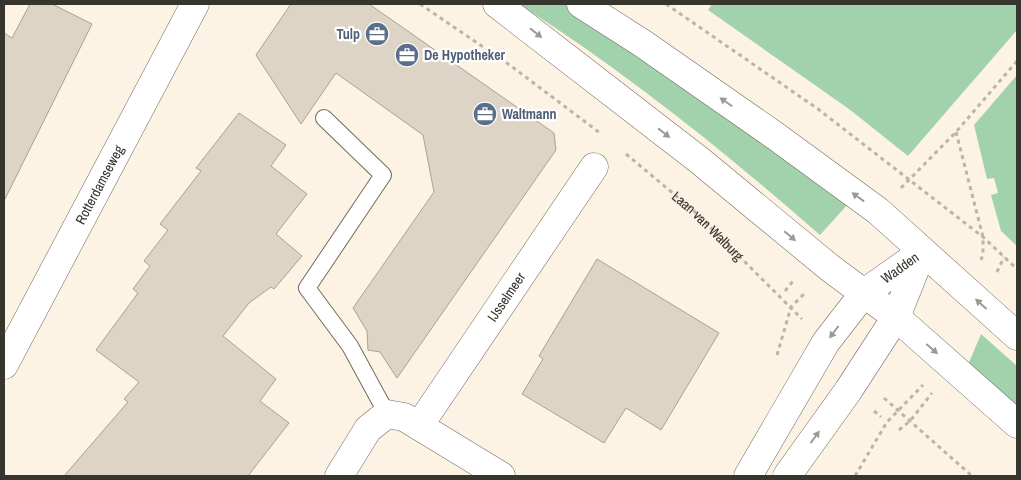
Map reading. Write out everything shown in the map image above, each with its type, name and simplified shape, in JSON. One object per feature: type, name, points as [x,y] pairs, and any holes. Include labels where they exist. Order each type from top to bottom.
[{"type":"street","name":"Rotterdamseweg","points":[[4,365],[195,4]]},
{"type":"street","points":[[497,4],[699,160],[830,268],[896,317],[1017,424]]},
{"type":"street","points":[[581,4],[642,43],[790,146],[878,211],[1017,336]]},
{"type":"street","name":"IJsselmeer","points":[[419,426],[594,167]]},
{"type":"street","name":"Wadden","points":[[748,476],[826,342],[864,293],[922,252]]},
{"type":"street","name":"Wadden","points":[[787,476],[848,391],[896,317],[922,252]]},
{"type":"street","points":[[339,476],[368,429],[387,414],[404,417],[501,476]]},
{"type":"lane","points":[[324,118],[383,175],[307,288],[350,346],[387,414]]},
{"type":"path","points":[[420,4],[511,66],[604,136]]},
{"type":"path","points":[[666,4],[818,109],[983,237],[1017,269]]},
{"type":"path","points":[[956,132],[1017,61]]},
{"type":"path","name":"Laan van Walburg","points":[[619,148],[694,210],[826,342]]},
{"type":"path","points":[[858,374],[972,476]]},
{"type":"path","points":[[854,476],[887,422],[898,410]]},
{"type":"green space","points":[[519,4],[564,4],[626,43],[849,203],[820,235],[748,173],[674,114],[598,57]]},
{"type":"green space","points":[[712,4],[1017,4],[1017,30],[908,156],[849,109],[708,10]]},
{"type":"green space","points":[[1017,75],[1017,246],[1001,231],[991,195],[998,193],[994,178],[987,179],[974,125]]},
{"type":"green space","points":[[981,334],[1017,366],[1017,409],[968,365]]},
{"type":"building","points":[[30,4],[52,4],[92,24],[4,201],[4,33],[12,38]]},
{"type":"building","points":[[291,4],[369,4],[554,133],[556,150],[397,378],[380,352],[368,350],[367,331],[353,308],[434,192],[423,135],[336,73],[301,124],[256,55]]},
{"type":"building","points":[[239,113],[286,145],[271,166],[307,194],[276,234],[302,256],[274,289],[271,287],[249,303],[223,336],[276,379],[260,401],[289,423],[248,476],[64,476],[128,402],[124,399],[139,382],[96,350],[138,293],[133,289],[150,266],[144,261],[168,230],[160,224],[201,171],[196,168]]},
{"type":"building","points":[[597,259],[719,333],[661,430],[626,408],[604,443],[522,394],[543,359],[539,356]]},
{"type":"place","name":"Tulp","points":[[377,34]]},
{"type":"place","name":"De Hypotheker","points":[[407,55]]},
{"type":"place","name":"Waltmann","points":[[485,114]]}]
